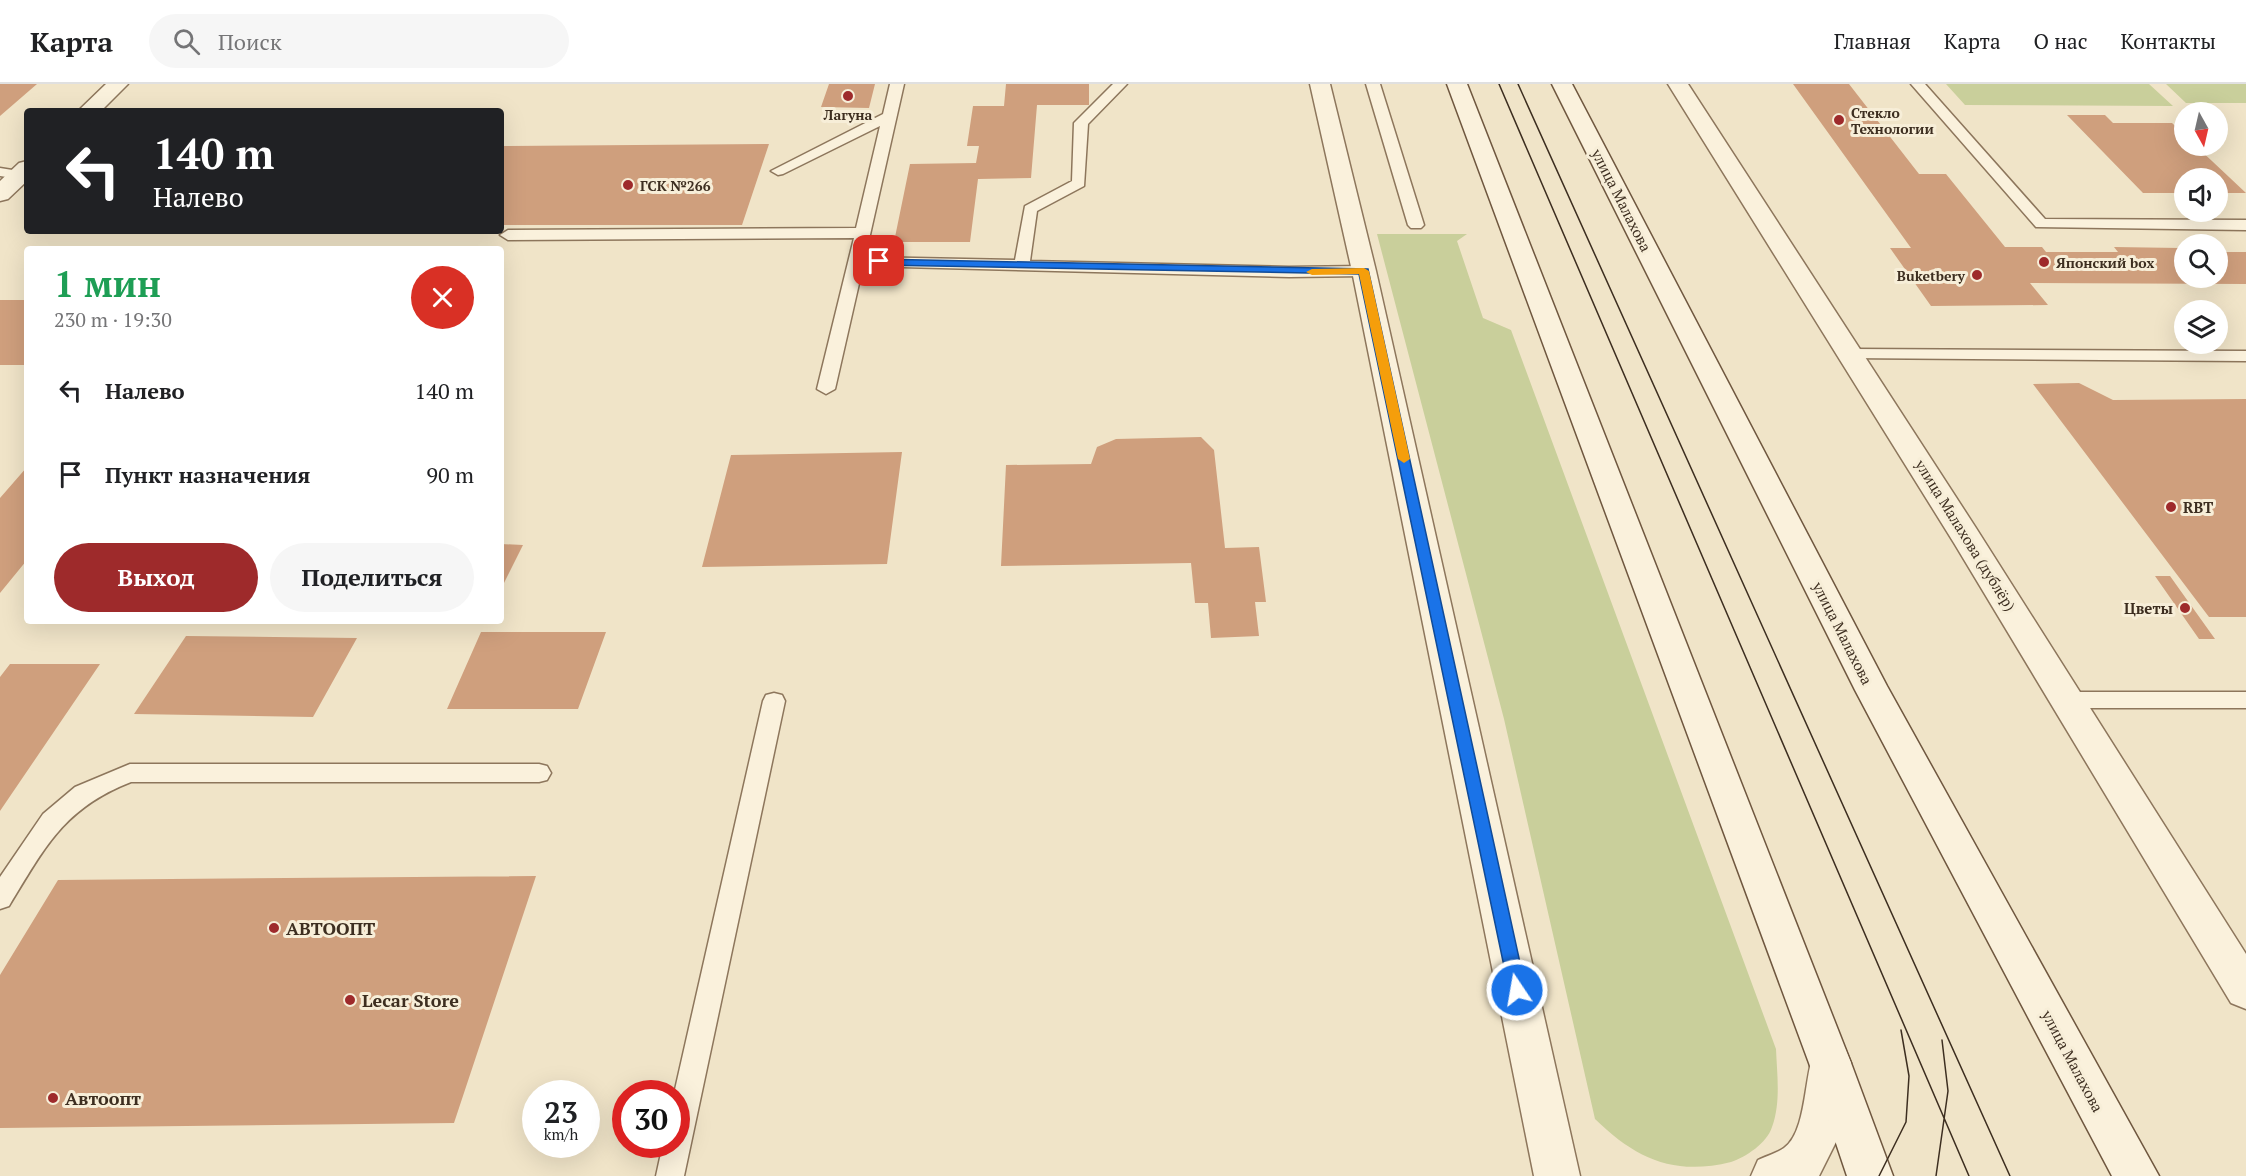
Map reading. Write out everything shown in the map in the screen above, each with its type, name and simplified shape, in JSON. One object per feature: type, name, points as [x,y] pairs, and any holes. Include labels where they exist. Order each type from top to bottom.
[{"type":"street","points":[[92,108],[118,84]]},
{"type":"street","points":[[1320,84],[1364,271],[1557,1176]]},
{"type":"street","points":[[1457,84],[1830,1063],[1870,1176]]},
{"type":"street","name":"улица Малахова","points":[[1562,84],[1872,690],[2136,1176]]},
{"type":"street","name":"улица Малахова (дублёр)","points":[[1678,84],[1852,354],[2070,700],[2246,990]]},
{"type":"street","points":[[0,194],[16,172]]},
{"type":"street","points":[[1774,1176],[1802,1162],[1821,1128],[1830,1063]]},
{"type":"lane","points":[[826,389],[897,84]]},
{"type":"lane","points":[[1022,264],[1030,209],[1079,183],[1081,123],[1120,84]]},
{"type":"lane","points":[[1373,84],[1416,225]]},
{"type":"lane","points":[[1918,84],[2041,224],[2246,225]]},
{"type":"lane","points":[[778,171],[890,116]]},
{"type":"lane","points":[[508,235],[862,233]]},
{"type":"lane","points":[[856,261],[1364,271]]},
{"type":"lane","points":[[1852,354],[2246,356]]},
{"type":"lane","points":[[670,1176],[774,700]]},
{"type":"lane","points":[[2070,700],[2246,700]]},
{"type":"lane","points":[[0,898],[48,824],[71,800],[99,783],[130,773],[539,773]]},
{"type":"green space","points":[[1946,84],[2149,84],[2173,106],[1965,105]]},
{"type":"green space","points":[[2166,84],[2246,84],[2246,103],[2185,102]]},
{"type":"green space","points":[[1377,234],[1467,234],[1457,241],[1483,318],[1511,330],[1776,1049],[1778,1079],[1775,1118],[1772,1127],[1766,1139],[1755,1149],[1731,1162],[1691,1167],[1657,1161],[1626,1145],[1595,1119],[1504,719]]},
{"type":"building","points":[[0,84],[37,84],[0,116]]},
{"type":"building","name":"Лагуна","points":[[829,84],[875,84],[869,108],[821,107]]},
{"type":"building","points":[[1006,84],[1089,84],[1089,105],[1037,105],[1031,178],[978,179],[970,242],[894,242],[910,164],[976,163],[979,146],[967,146],[973,106],[1004,106]]},
{"type":"building","points":[[1793,84],[1849,84],[1919,174],[1946,174],[2005,247],[2042,247],[2046,252],[2118,252],[2114,247],[2174,248],[2174,284],[2030,283],[2048,305],[1931,306],[1890,248],[1911,248]]},
{"type":"building","points":[[2067,115],[2105,115],[2113,123],[2172,123],[2174,125],[2174,156],[2207,156],[2219,168],[2174,168],[2174,193],[2143,193]]},
{"type":"building","name":"ГСК №266","points":[[769,144],[742,225],[504,225],[504,146]]},
{"type":"building","points":[[2228,176],[2246,193],[2228,193]]},
{"type":"building","points":[[2228,252],[2246,252],[2246,284],[2228,284]]},
{"type":"building","points":[[0,300],[24,300],[24,365],[0,365]]},
{"type":"building","points":[[2079,383],[2113,400],[2246,399],[2246,617],[2209,617],[2033,384]]},
{"type":"building","points":[[1201,437],[1214,450],[1225,548],[1259,547],[1266,602],[1255,602],[1259,636],[1211,638],[1208,603],[1195,603],[1191,563],[1001,566],[1006,465],[1091,464],[1097,447],[1116,439]]},
{"type":"building","points":[[902,452],[887,564],[702,567],[731,455]]},
{"type":"building","points":[[24,470],[24,564],[0,593],[0,498]]},
{"type":"building","points":[[504,544],[523,545],[504,583]]},
{"type":"building","name":"Цветы","points":[[2155,576],[2170,576],[2215,639],[2199,639]]},
{"type":"building","points":[[481,632],[606,632],[578,709],[447,709]]},
{"type":"building","points":[[186,636],[357,638],[313,717],[134,714]]},
{"type":"building","points":[[10,664],[100,664],[0,811],[0,677]]},
{"type":"building","name":"АВТООПТ","points":[[536,876],[454,1123],[0,1128],[0,975],[58,880]]},
{"type":"tram line","points":[[1499,84],[1944,1118]]},
{"type":"tram line","points":[[1518,84],[2010,1176]]},
{"type":"tram line","points":[[1879,1176],[1906,1122],[1909,1076],[1901,1030]]},
{"type":"tram line","points":[[1942,1040],[1948,1091],[1944,1118]]},
{"type":"tram line","points":[[1936,1176],[1944,1118]]},
{"type":"tram line","points":[[1944,1118],[1969,1176]]},
{"type":"slow traffic","points":[[1312,272],[1364,271],[1404,459]]},
{"type":"place","name":"Лагуна","points":[[848,96]]},
{"type":"place","name":"Стекло Технологии","points":[[1839,120]]},
{"type":"place","name":"ГСК №266","points":[[628,185]]},
{"type":"place","name":"Японский box","points":[[2044,262]]},
{"type":"place","name":"Buketbery","points":[[1977,275]]},
{"type":"place","name":"RBT","points":[[2171,507]]},
{"type":"place","name":"Цветы","points":[[2185,608]]},
{"type":"place","name":"АВТООПТ","points":[[274,928]]},
{"type":"place","name":"Lecar Store","points":[[350,1000]]},
{"type":"place","name":"Автоопт","points":[[53,1098]]},
{"type":"route","points":[[879,261],[1288,272],[1364,271],[1517,990]]}]
